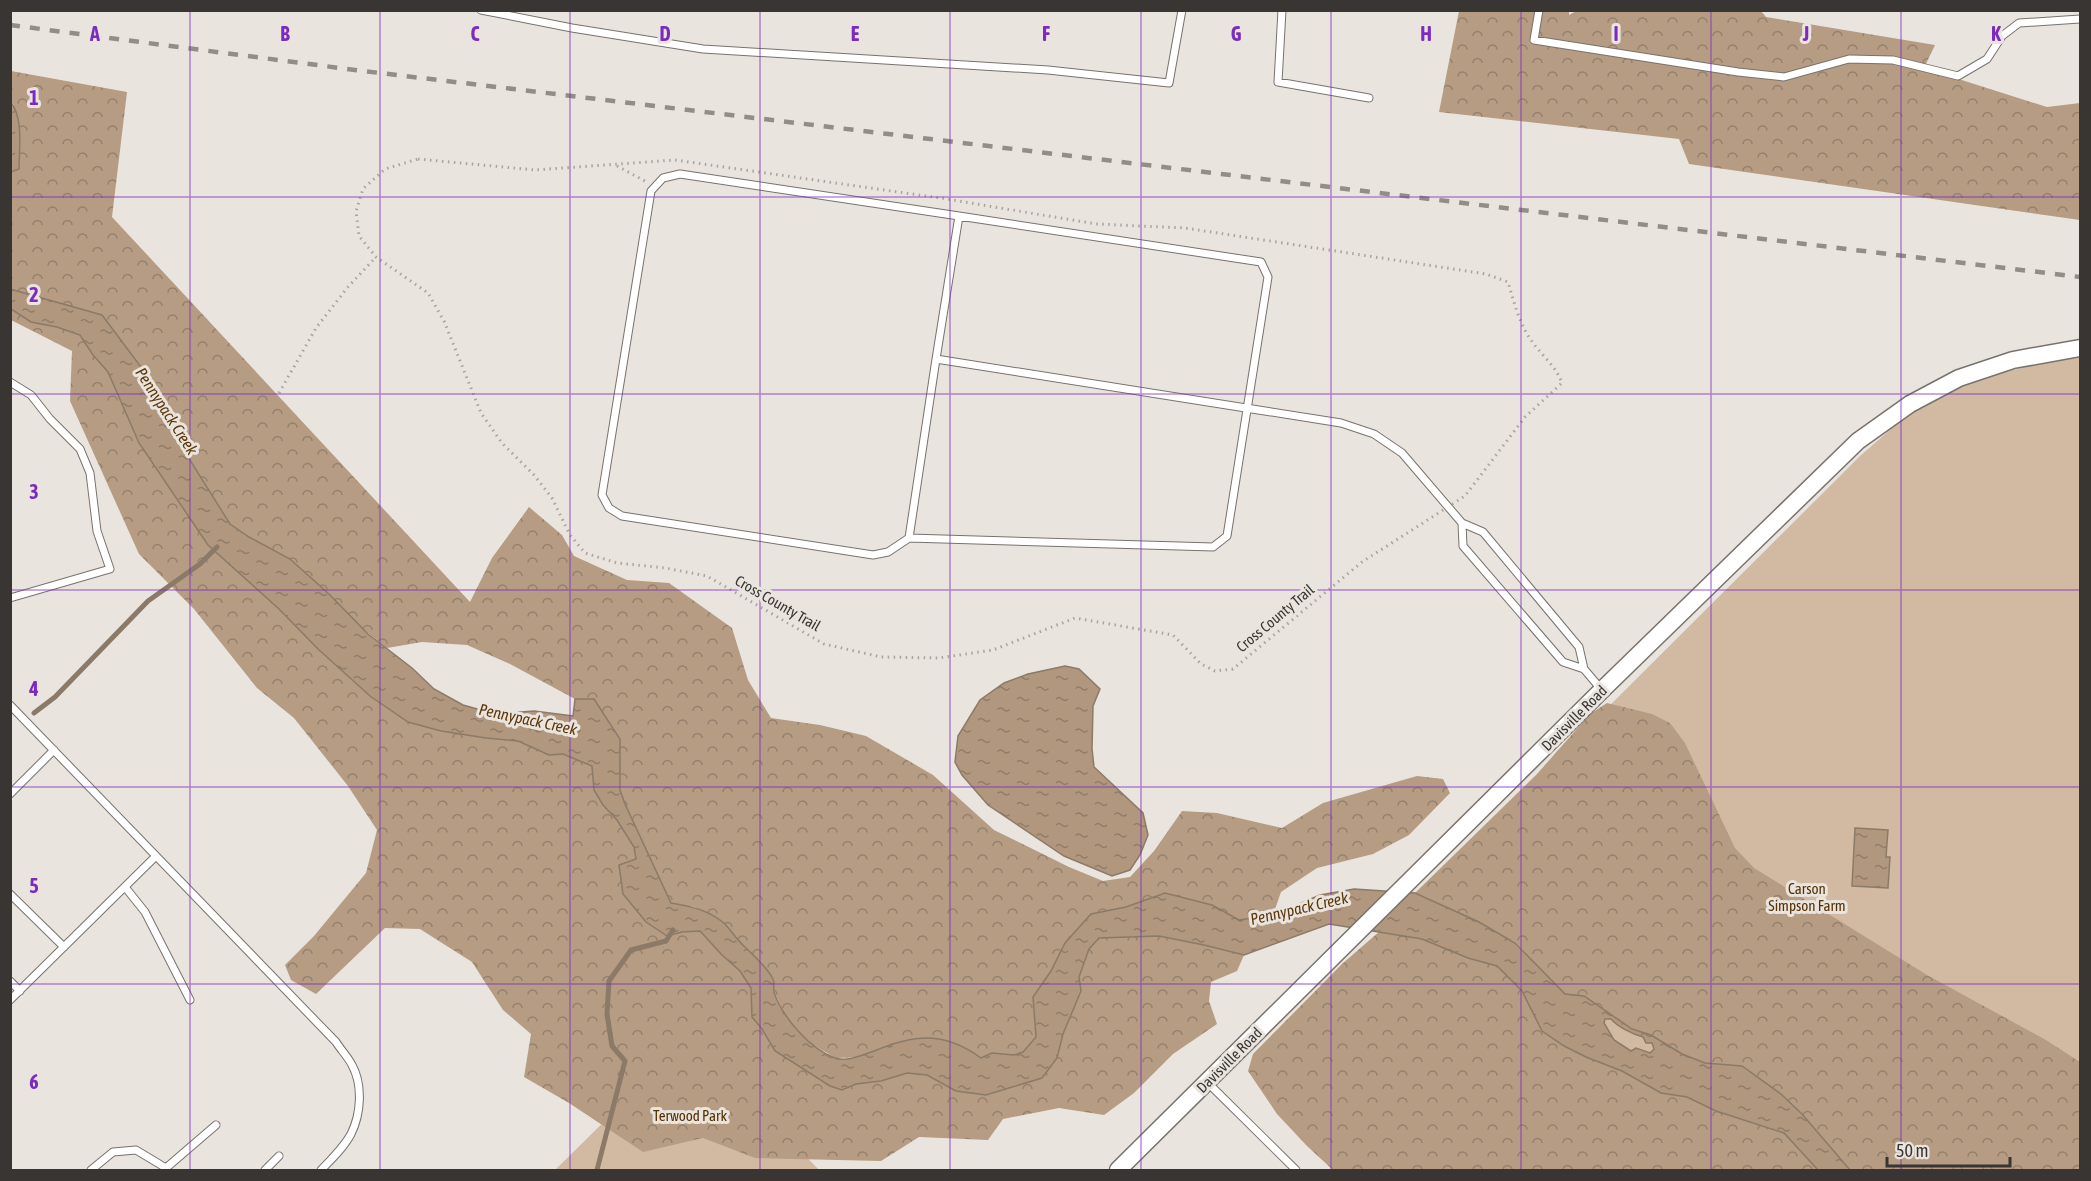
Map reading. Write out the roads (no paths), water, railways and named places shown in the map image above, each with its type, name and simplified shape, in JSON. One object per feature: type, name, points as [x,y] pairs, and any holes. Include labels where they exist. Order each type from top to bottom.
[{"type":"street","name":"Davisville Road","points":[[1118,1170],[1602,690],[1858,441],[1910,404],[1959,378],[2013,360],[2080,348]]},
{"type":"lane","points":[[481,10],[703,50],[1048,70],[1169,83],[1182,10]]},
{"type":"lane","points":[[1282,10],[1278,82],[1369,98]]},
{"type":"lane","points":[[1539,10],[1534,40],[1784,77],[1849,59],[1893,60],[1958,76],[1987,59],[2002,36],[2019,23],[2080,19]]},
{"type":"lane","points":[[680,174],[958,216],[1261,262],[1268,277],[1227,536],[1213,547],[909,538],[888,552],[873,555],[622,516],[609,508],[602,495],[651,191],[663,178],[680,174]]},
{"type":"lane","points":[[909,538],[958,216]]},
{"type":"lane","points":[[936,359],[1341,423],[1374,434],[1402,453],[1462,523],[1483,532],[1579,647],[1584,669],[1602,690]]},
{"type":"lane","points":[[10,382],[31,395],[50,419],[80,448],[90,473],[97,531],[110,569],[10,598]]},
{"type":"lane","points":[[1462,523],[1463,546],[1563,662],[1584,669]]},
{"type":"lane","points":[[10,705],[336,1042],[353,1066],[359,1086],[358,1111],[351,1133],[335,1156],[321,1170]]},
{"type":"lane","points":[[10,794],[54,750]]},
{"type":"lane","points":[[10,1000],[156,856]]},
{"type":"lane","points":[[125,887],[145,912],[190,1000]]},
{"type":"lane","points":[[10,894],[64,947]]},
{"type":"lane","points":[[10,981],[20,991]]},
{"type":"lane","points":[[1207,1082],[1296,1170]]},
{"type":"lane","points":[[91,1170],[113,1152],[136,1150],[166,1168],[216,1125]]},
{"type":"lane","points":[[266,1170],[279,1156]]},
{"type":"water","points":[[10,101],[17,116],[20,133],[19,169],[11,172]]},
{"type":"water","name":"Pennypack Creek","points":[[10,289],[102,315],[144,371],[156,406],[230,524],[290,559],[329,594],[368,634],[412,668],[434,689],[463,705],[495,714],[534,711],[573,716],[575,699],[594,699],[620,739],[620,790],[671,903],[706,912],[725,924],[771,975],[774,981],[774,992],[783,1012],[807,1040],[826,1054],[839,1059],[849,1059],[903,1041],[929,1038],[954,1043],[981,1058],[992,1053],[1014,1055],[1023,1052],[1036,1037],[1033,997],[1051,971],[1065,943],[1091,914],[1126,907],[1165,893],[1212,905],[1239,920],[1273,915],[1320,895],[1354,889],[1415,893],[1479,922],[1515,943],[1565,994],[1584,996],[1632,1029],[1651,1035],[1682,1054],[1705,1063],[1742,1066],[1781,1094],[1802,1114],[1850,1170],[1818,1170],[1784,1133],[1716,1111],[1687,1097],[1661,1093],[1622,1071],[1564,1046],[1542,1031],[1522,991],[1497,966],[1468,958],[1422,939],[1329,924],[1244,955],[1159,936],[1099,938],[1089,949],[1079,977],[1081,991],[1063,1034],[1057,1058],[1042,1078],[986,1095],[956,1091],[927,1075],[907,1073],[881,1081],[856,1084],[842,1090],[830,1086],[775,1051],[752,1017],[751,988],[740,971],[700,931],[667,936],[646,922],[623,894],[619,865],[636,859],[634,847],[594,790],[592,766],[563,754],[549,755],[518,741],[441,731],[408,722],[370,696],[208,545],[139,443],[108,372],[80,335],[57,327],[31,322],[11,309]],"holes":[[[1605,1019],[1611,1019],[1617,1025],[1643,1037],[1646,1043],[1652,1043],[1654,1049],[1650,1053],[1636,1048],[1631,1051],[1614,1040],[1604,1023]]]},
{"type":"water","points":[[1065,666],[1079,669],[1100,689],[1093,706],[1094,767],[1143,813],[1148,835],[1140,855],[1130,870],[1112,876],[1064,856],[988,805],[962,775],[955,762],[958,736],[980,700],[1004,683],[1028,674]]},
{"type":"water","points":[[1855,828],[1888,830],[1886,857],[1890,857],[1888,888],[1852,886]]},
{"type":"waterway","points":[[34,713],[55,697],[148,601],[200,564],[217,547]]},
{"type":"waterway","points":[[597,1170],[625,1061],[612,1046],[607,1014],[609,981],[631,950],[666,941],[673,930]]},
{"type":"railway","points":[[10,25],[355,70],[2080,277]]},
{"type":"park label","name":"Carson Simpson Farm","points":[[1807,896]]},
{"type":"park label","name":"Terwood Park","points":[[690,1115]]}]
